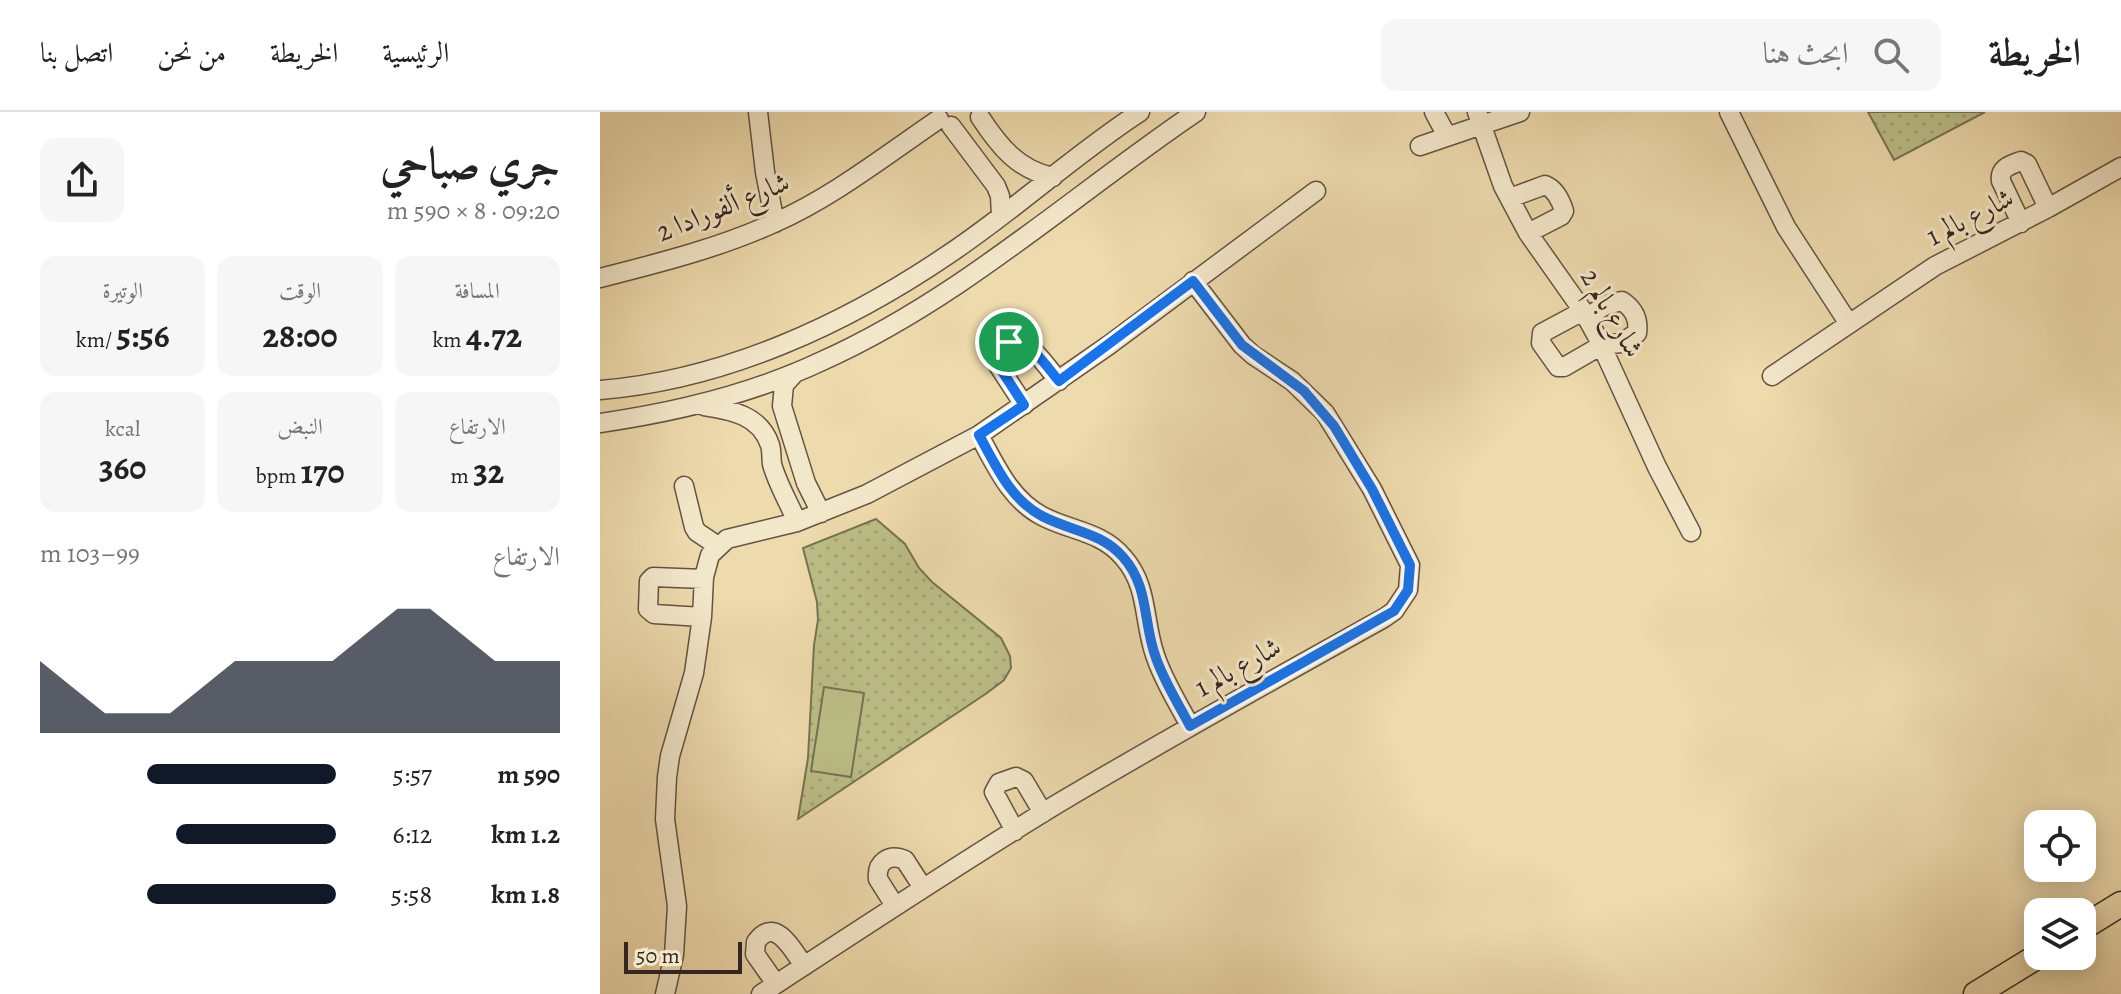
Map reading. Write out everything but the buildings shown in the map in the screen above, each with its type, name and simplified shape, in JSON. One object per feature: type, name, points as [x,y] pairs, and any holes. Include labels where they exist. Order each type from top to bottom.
[{"type":"main road","points":[[2096,919],[2121,904]]},
{"type":"main road","points":[[1976,994],[2024,965]]},
{"type":"street","points":[[758,112],[775,223]]},
{"type":"street","points":[[609,390],[694,374],[766,351],[815,330],[907,281],[1001,216],[1140,112]]},
{"type":"street","points":[[600,423],[697,405],[794,374],[874,336],[968,278],[1196,112]]},
{"type":"street","points":[[1434,112],[1447,136]]},
{"type":"street","points":[[1420,146],[1447,136],[1479,118],[1520,112]]},
{"type":"street","points":[[1729,112],[1786,227],[1849,324]]},
{"type":"street","points":[[981,115],[1015,160],[1031,172],[1053,177]]},
{"type":"street","name":"شارع ألفورادا 2","points":[[600,278],[658,263],[775,223],[942,119],[964,127],[981,115]]},
{"type":"street","name":"شارع بالم 2","points":[[1479,118],[1510,198],[1528,233],[1585,314],[1602,345],[1657,467],[1691,532]]},
{"type":"street","points":[[942,119],[993,181],[1000,196],[1001,216]]},
{"type":"street","points":[[993,181],[1015,160]]},
{"type":"street","points":[[2021,223],[2001,181],[2005,168],[2021,161],[2027,164],[2048,208]]},
{"type":"street","name":"شارع بالم 1","points":[[1772,376],[1935,266],[2021,223],[2121,167]]},
{"type":"street","points":[[1510,198],[1545,185],[1552,188],[1563,207],[1561,216],[1528,233]]},
{"type":"street","points":[[665,994],[674,955],[677,906],[667,840],[667,777],[694,673],[706,565],[718,546],[738,536],[821,513],[895,481],[979,435],[1059,381],[1316,191]]},
{"type":"street","name":"شارع بالم 1","points":[[768,989],[1043,813],[1394,611],[1408,590],[1411,578],[1405,553],[1372,489],[1325,413],[1292,381],[1242,345],[1193,281]]},
{"type":"street","points":[[1622,301],[1630,307],[1639,323],[1637,333],[1621,343],[1602,345],[1564,367],[1558,367],[1541,343],[1542,333],[1585,314],[1622,301]]},
{"type":"street","points":[[1024,405],[998,365],[997,353],[1003,345],[1014,341],[1024,342],[1059,381]]},
{"type":"street","points":[[794,374],[782,392],[782,406],[806,483],[821,513]]},
{"type":"street","points":[[600,411],[615,407],[621,398],[609,390]]},
{"type":"street","points":[[697,405],[738,411],[760,429],[769,441],[772,462],[797,522]]},
{"type":"street","points":[[760,429],[771,418],[786,421]]},
{"type":"street","points":[[979,435],[1003,478],[1020,500],[1043,516],[1113,546],[1133,570],[1145,599],[1155,656],[1190,726]]},
{"type":"street","points":[[772,462],[788,465],[797,452]]},
{"type":"street","points":[[684,486],[697,532],[718,546]]},
{"type":"street","points":[[702,617],[657,615],[648,609],[649,581],[653,577],[704,579]]},
{"type":"street","points":[[1015,831],[994,792],[999,783],[1016,777],[1024,781],[1043,813]]},
{"type":"street","points":[[895,906],[878,879],[879,865],[884,860],[891,857],[905,860],[923,888]]},
{"type":"street","points":[[768,989],[755,954],[756,942],[764,934],[782,935],[804,966]]},
{"type":"green space","points":[[1868,112],[1985,112],[1894,160]]},
{"type":"green space","points":[[876,519],[905,544],[919,568],[932,582],[1001,638],[1010,656],[1011,668],[1004,680],[987,693],[798,819],[808,758],[818,620],[817,602],[803,548]]},
{"type":"green space","points":[[824,687],[864,693],[851,777],[811,771]]},
{"type":"route","points":[[1193,281],[1242,345],[1304,391],[1334,426],[1372,489],[1410,565],[1411,578],[1403,602],[1384,618],[1190,726],[1160,669],[1151,642],[1145,599],[1124,557],[1100,538],[1043,516],[1020,500],[1003,478],[979,435],[1024,405],[997,361],[999,350],[1009,342],[1024,342],[1059,381],[1193,281]]}]
